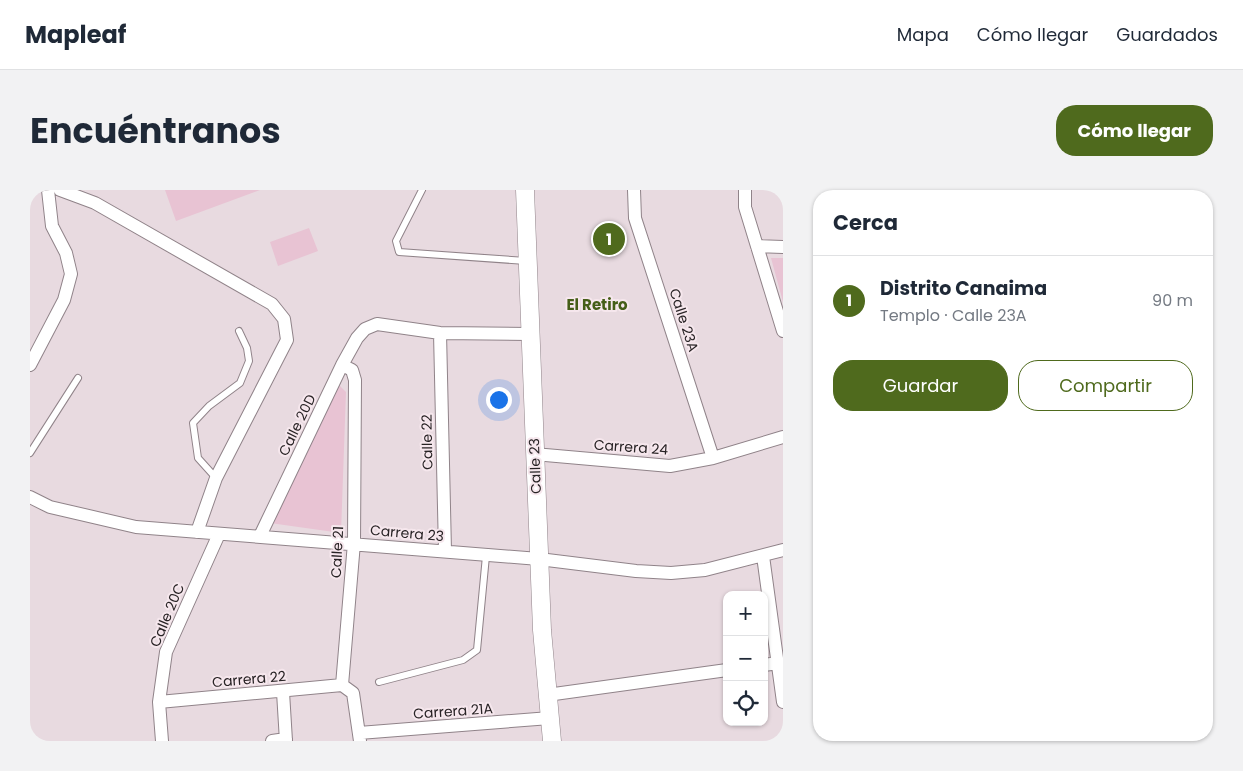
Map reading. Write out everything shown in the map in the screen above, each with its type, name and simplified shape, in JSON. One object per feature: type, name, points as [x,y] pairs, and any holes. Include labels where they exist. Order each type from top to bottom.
[{"type":"street","points":[[30,366],[64,300],[71,274],[66,253],[52,226],[48,190]]},
{"type":"street","points":[[60,190],[95,203],[272,304],[284,319],[287,340],[216,478],[197,532]]},
{"type":"street","name":"Calle 23","points":[[525,190],[539,559],[547,695],[552,741]]},
{"type":"street","name":"Calle 23A","points":[[634,190],[635,218],[713,458]]},
{"type":"street","points":[[745,190],[746,207],[783,331]]},
{"type":"street","points":[[757,246],[783,247]]},
{"type":"street","name":"Calle 20D","points":[[260,536],[342,365],[357,338],[365,328],[377,324],[440,333]]},
{"type":"street","points":[[440,333],[529,334]]},
{"type":"street","name":"Calle 22","points":[[440,333],[445,551]]},
{"type":"street","name":"Calle 21","points":[[342,365],[352,370],[355,380],[354,543],[342,684]]},
{"type":"street","name":"Carrera 24","points":[[534,454],[656,466],[683,464],[713,458],[783,437]]},
{"type":"street","name":"Carrera 23","points":[[30,497],[50,508],[136,527],[539,559],[636,571],[671,573],[705,570],[783,550]]},
{"type":"street","name":"Calle 20C","points":[[162,741],[159,702],[163,667],[169,644],[219,534]]},
{"type":"street","points":[[763,556],[783,702]]},
{"type":"street","points":[[768,664],[778,663]]},
{"type":"street","points":[[547,695],[723,671]]},
{"type":"street","points":[[342,684],[353,693],[359,737]]},
{"type":"street","name":"Carrera 22","points":[[159,702],[283,692],[342,684]]},
{"type":"street","points":[[272,741],[286,740],[283,692]]},
{"type":"street","name":"Carrera 21A","points":[[359,737],[550,718]]},
{"type":"lane","points":[[422,190],[396,241],[399,252],[527,261]]},
{"type":"lane","points":[[216,478],[198,458],[193,424],[209,406],[240,383],[249,361],[247,348],[239,331]]},
{"type":"lane","points":[[30,453],[78,378]]},
{"type":"lane","points":[[379,682],[462,660],[477,650],[486,556]]},
{"type":"shaded area","points":[[165,190],[260,190],[176,221]]},
{"type":"shaded area","points":[[309,228],[318,251],[278,266],[270,242]]},
{"type":"shaded area","points":[[771,258],[783,258],[783,302]]},
{"type":"shaded area","points":[[338,384],[346,392],[341,533],[270,523]]},
{"type":"place","name":"Distrito Canaima","points":[[609,239]]},
{"type":"district","name":"El Retiro","points":[[597,304]]}]
